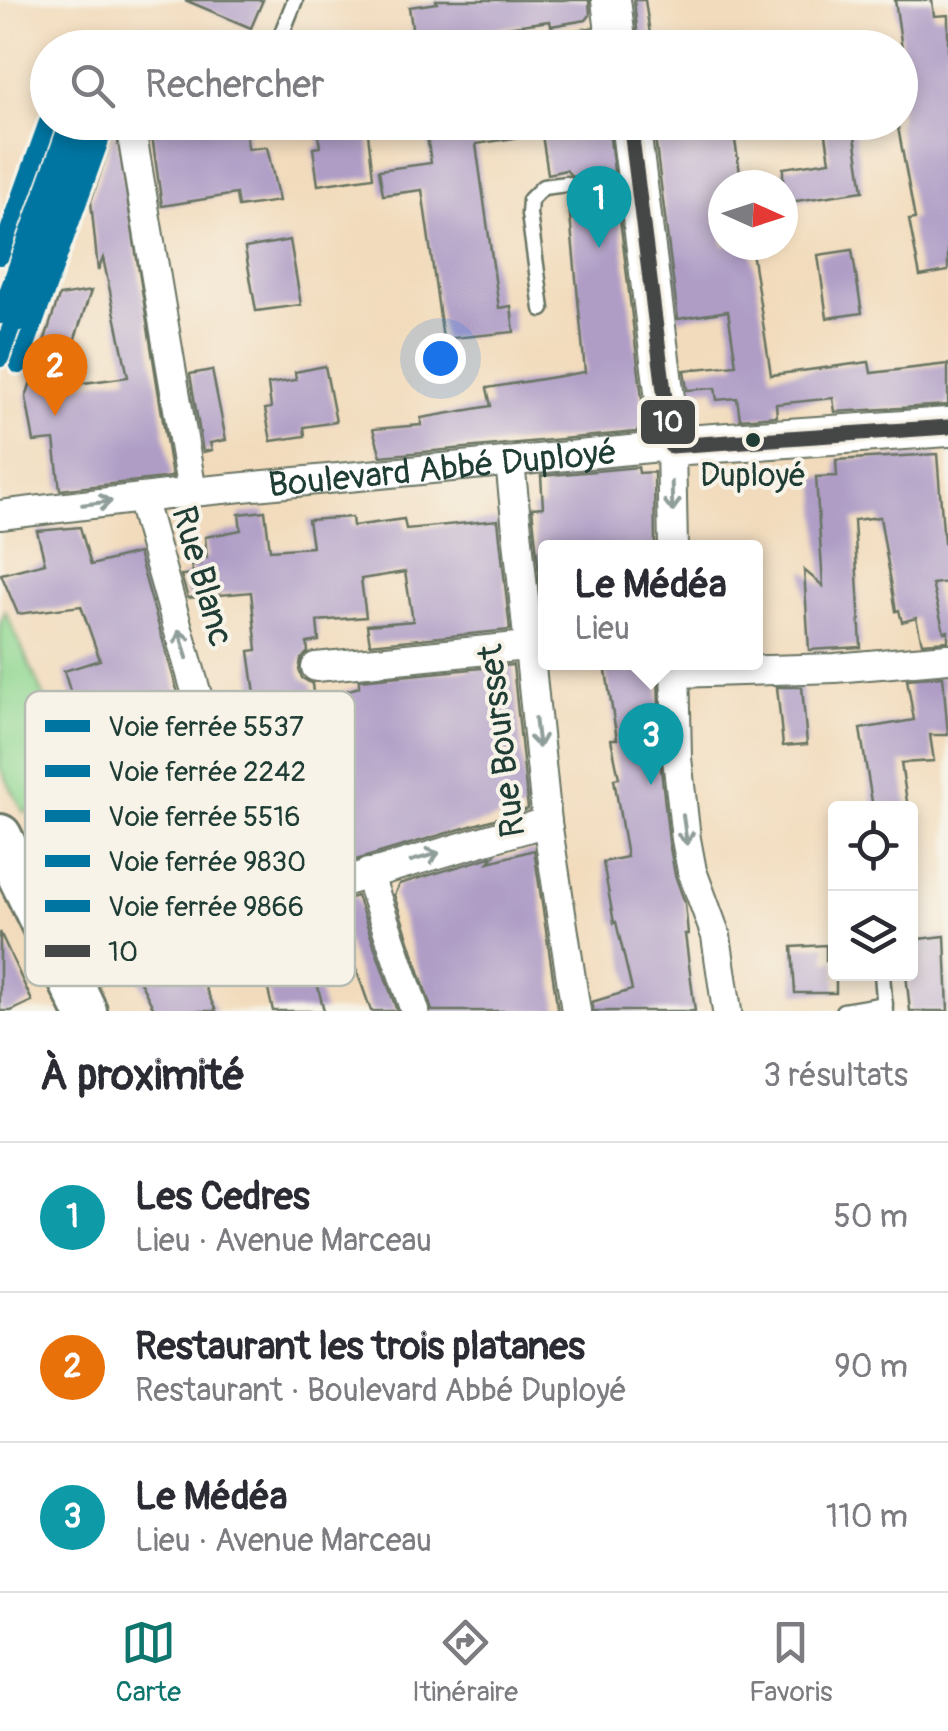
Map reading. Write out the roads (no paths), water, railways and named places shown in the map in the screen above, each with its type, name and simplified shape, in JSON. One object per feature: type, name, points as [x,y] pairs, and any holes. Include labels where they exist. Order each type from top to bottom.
[{"type":"main road","points":[[0,836],[25,888]]},
{"type":"street","points":[[612,0],[615,30]]},
{"type":"street","points":[[133,140],[192,492]]},
{"type":"street","points":[[631,140],[632,176],[671,446],[673,540]]},
{"type":"street","name":"Boulevard Abbé Duployé","points":[[1,516],[192,492],[671,446],[948,428]]},
{"type":"street","name":"Rue Boursset","points":[[510,462],[547,822],[576,1011]]},
{"type":"street","name":"Rue Blanc","points":[[141,498],[196,691]]},
{"type":"street","points":[[316,666],[527,646]]},
{"type":"street","points":[[763,668],[835,668],[948,658]]},
{"type":"street","points":[[675,670],[677,758],[686,839],[692,871],[716,936],[728,1011]]},
{"type":"street","points":[[355,877],[547,822]]},
{"type":"street","points":[[368,873],[416,1011]]},
{"type":"lane","points":[[283,30],[295,0]]},
{"type":"lane","points":[[542,309],[528,207],[533,194],[543,187],[567,184]]},
{"type":"lane","points":[[843,1011],[885,1008],[883,981]]},
{"type":"rail line","name":"9866","points":[[0,256],[42,140]]},
{"type":"rail line","name":"2242","points":[[0,315],[63,140]]},
{"type":"rail line","name":"5537","points":[[0,358],[79,140]]},
{"type":"rail line","name":"5516","points":[[19,322],[84,140]]},
{"type":"rail line","name":"9830","points":[[19,365],[100,140]]},
{"type":"place","name":"Les Cedres","points":[[599,248]]},
{"type":"place","name":"Restaurant les trois platanes","points":[[55,416]]},
{"type":"place","name":"Duployé","points":[[753,440]]},
{"type":"place","name":"Le Médéa","points":[[651,785]]}]
